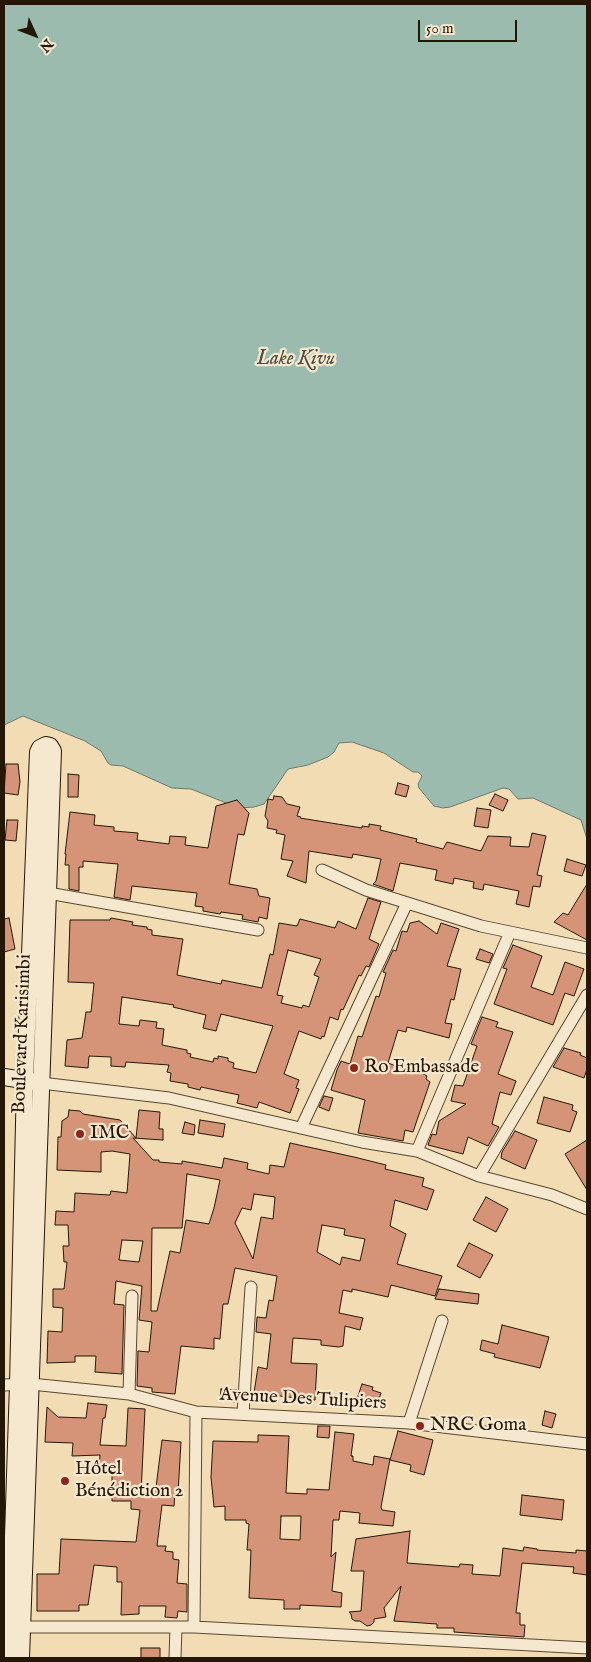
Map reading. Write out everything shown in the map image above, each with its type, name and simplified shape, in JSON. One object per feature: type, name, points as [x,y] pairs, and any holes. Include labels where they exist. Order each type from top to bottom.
[{"type":"street","name":"Boulevard Karisimbi","points":[[22,1658],[12,1627],[18,1384],[33,1082],[48,893],[53,751],[50,746],[46,745],[40,748],[38,752],[33,1082]]},
{"type":"street","points":[[322,870],[366,890],[481,926],[587,948]]},
{"type":"street","points":[[48,893],[258,930]]},
{"type":"street","points":[[301,1128],[407,902]]},
{"type":"street","points":[[417,1151],[510,932]]},
{"type":"street","points":[[479,1176],[587,995]]},
{"type":"street","points":[[4,1077],[169,1098],[362,1142],[417,1151],[479,1176],[552,1195],[587,1209]]},
{"type":"street","points":[[243,1414],[251,1287]]},
{"type":"street","points":[[129,1394],[132,1296]]},
{"type":"street","points":[[409,1423],[442,1321]]},
{"type":"street","name":"Avenue Des Tulipiers","points":[[18,1384],[129,1394],[196,1412],[225,1415],[243,1414],[409,1423],[587,1444]]},
{"type":"street","points":[[194,1627],[196,1412]]},
{"type":"street","points":[[9,1658],[12,1627],[194,1627],[587,1648]]},
{"type":"street","points":[[175,1658],[176,1627]]},
{"type":"water","name":"Lake Kivu","points":[[4,4],[587,4],[587,839],[581,820],[533,798],[518,799],[509,789],[503,788],[450,807],[434,806],[419,788],[418,784],[422,776],[418,772],[413,772],[384,753],[352,742],[339,743],[334,752],[328,757],[308,765],[288,769],[264,804],[239,808],[191,789],[172,788],[123,766],[111,765],[101,751],[85,741],[23,716],[4,725]]},
{"type":"building","points":[[6,764],[18,764],[20,782],[18,795],[4,793]]},
{"type":"building","points":[[68,774],[79,775],[78,797],[68,797]]},
{"type":"building","points":[[398,783],[409,786],[406,797],[395,794]]},
{"type":"building","points":[[495,794],[508,800],[503,811],[489,805]]},
{"type":"building","points":[[274,796],[282,797],[287,804],[300,807],[297,816],[300,818],[362,828],[362,826],[369,827],[369,824],[381,826],[380,830],[417,839],[416,842],[443,849],[447,842],[481,851],[488,836],[511,837],[510,846],[529,847],[532,833],[546,836],[537,875],[542,876],[540,887],[533,886],[529,907],[516,904],[519,891],[484,884],[483,890],[473,888],[474,882],[454,878],[453,884],[435,880],[437,870],[400,863],[393,891],[373,884],[376,881],[381,859],[353,854],[352,858],[309,851],[306,883],[287,876],[293,861],[281,859],[285,835],[276,833],[277,830],[267,828],[268,821],[265,816],[268,799],[273,800]]},
{"type":"building","points":[[237,800],[249,813],[244,835],[238,834],[229,884],[257,889],[259,896],[270,898],[267,919],[259,917],[258,922],[242,919],[243,915],[203,911],[203,907],[195,906],[197,893],[132,886],[130,900],[114,897],[118,864],[83,861],[83,867],[79,867],[79,891],[69,889],[69,865],[65,865],[65,854],[70,812],[95,815],[94,825],[114,827],[114,831],[138,833],[137,840],[169,844],[170,836],[186,837],[185,845],[208,848],[216,806]]},
{"type":"building","points":[[477,808],[491,810],[488,828],[474,826]]},
{"type":"building","points":[[7,820],[18,820],[16,841],[5,840]]},
{"type":"building","points":[[567,859],[586,865],[582,876],[564,871]]},
{"type":"building","points":[[587,884],[587,940],[554,922],[563,913],[568,915]]},
{"type":"building","points":[[368,898],[381,902],[369,939],[379,944],[369,967],[366,966],[361,976],[359,975],[343,1010],[341,1009],[338,1020],[330,1017],[324,1037],[322,1036],[321,1039],[299,1031],[284,1074],[299,1080],[296,1088],[299,1089],[290,1113],[259,1102],[257,1108],[237,1103],[239,1095],[201,1087],[200,1090],[188,1087],[188,1084],[170,1081],[171,1073],[167,1072],[169,1065],[126,1062],[125,1067],[111,1066],[111,1057],[89,1056],[88,1068],[65,1066],[67,1040],[82,1038],[86,1012],[91,1012],[94,983],[68,982],[70,920],[110,920],[111,918],[133,922],[132,925],[147,927],[147,929],[152,930],[152,935],[183,939],[177,975],[221,984],[222,980],[262,988],[270,954],[273,955],[279,923],[297,926],[300,919],[335,928],[338,921],[356,929]],"holes":[[[288,950],[321,959],[314,975],[319,977],[309,1007],[303,1005],[302,1008],[281,1003],[283,996],[277,995]],[[122,997],[174,1005],[173,1007],[206,1015],[203,1028],[216,1031],[221,1014],[273,1026],[256,1073],[233,1068],[234,1063],[228,1061],[228,1058],[218,1056],[218,1059],[214,1058],[213,1062],[190,1057],[191,1054],[187,1053],[187,1050],[162,1045],[164,1029],[156,1028],[157,1022],[140,1020],[139,1026],[119,1024]]]},
{"type":"building","points":[[9,918],[15,949],[4,952],[4,919]]},
{"type":"building","points":[[419,921],[437,934],[441,923],[459,929],[447,966],[461,969],[454,1000],[451,999],[445,1023],[452,1024],[449,1038],[407,1027],[406,1032],[398,1030],[388,1063],[409,1071],[411,1069],[417,1070],[427,1076],[426,1079],[430,1082],[413,1132],[405,1130],[403,1141],[358,1133],[365,1100],[331,1090],[341,1061],[350,1064],[358,1036],[362,1037],[376,996],[379,997],[386,973],[383,972],[393,950],[396,951],[402,931],[407,932],[410,923]]},
{"type":"building","points":[[513,945],[542,956],[531,987],[553,995],[565,962],[584,969],[574,996],[565,993],[553,1025],[494,1004],[507,969],[503,968]]},
{"type":"building","points":[[480,949],[493,954],[489,963],[476,959]]},
{"type":"building","points":[[482,1017],[498,1022],[496,1027],[513,1032],[498,1074],[516,1081],[511,1095],[500,1092],[492,1124],[499,1127],[488,1146],[468,1137],[463,1154],[428,1145],[432,1134],[436,1135],[439,1121],[466,1104],[451,1101],[455,1085],[463,1086],[477,1046],[471,1044]]},
{"type":"building","points":[[564,1048],[581,1053],[580,1055],[587,1058],[587,1069],[584,1078],[553,1067]]},
{"type":"building","points":[[324,1096],[333,1098],[329,1111],[319,1107]]},
{"type":"building","points":[[544,1097],[573,1105],[572,1110],[577,1112],[570,1132],[537,1123]]},
{"type":"building","points":[[69,1110],[120,1120],[136,1138],[139,1110],[160,1112],[159,1129],[163,1129],[163,1140],[133,1138],[153,1160],[159,1160],[159,1162],[182,1164],[182,1161],[222,1168],[224,1158],[248,1163],[247,1169],[269,1174],[270,1165],[284,1167],[290,1143],[386,1165],[385,1169],[424,1178],[422,1186],[434,1190],[427,1210],[395,1200],[390,1226],[406,1234],[397,1264],[442,1276],[435,1296],[391,1285],[388,1297],[352,1289],[352,1292],[343,1290],[339,1313],[363,1318],[360,1330],[345,1326],[343,1346],[339,1347],[321,1345],[321,1340],[293,1338],[291,1363],[317,1364],[315,1400],[254,1393],[258,1367],[267,1369],[271,1334],[256,1332],[257,1317],[266,1318],[269,1300],[273,1301],[277,1276],[235,1268],[228,1304],[223,1304],[220,1339],[214,1338],[214,1349],[181,1346],[175,1394],[152,1392],[152,1388],[137,1386],[138,1351],[149,1352],[152,1322],[139,1320],[142,1286],[116,1281],[114,1304],[124,1305],[122,1374],[95,1372],[96,1356],[75,1356],[75,1362],[47,1363],[48,1331],[62,1332],[63,1308],[53,1307],[53,1289],[64,1289],[67,1262],[64,1262],[63,1246],[69,1246],[68,1225],[55,1225],[56,1211],[74,1212],[75,1193],[110,1195],[111,1191],[127,1193],[130,1154],[112,1151],[101,1152],[101,1172],[57,1170],[58,1137],[61,1137],[62,1121],[68,1117]],"holes":[[[187,1174],[220,1180],[209,1224],[186,1220],[180,1253],[170,1251],[157,1311],[151,1311],[152,1228],[182,1228]],[[254,1194],[275,1197],[273,1219],[261,1217],[253,1259],[235,1223],[242,1208],[251,1210]],[[322,1225],[345,1229],[344,1235],[365,1239],[360,1261],[342,1257],[340,1265],[317,1252]],[[122,1240],[143,1241],[139,1262],[119,1260]]]},
{"type":"building","points":[[200,1120],[225,1124],[223,1137],[198,1133]]},
{"type":"building","points":[[185,1122],[195,1125],[194,1135],[182,1133]]},
{"type":"building","points":[[515,1131],[537,1140],[525,1169],[501,1158],[502,1152]]},
{"type":"building","points":[[587,1140],[587,1190],[565,1154]]},
{"type":"building","points":[[486,1197],[508,1209],[496,1232],[473,1220]]},
{"type":"building","points":[[469,1243],[493,1255],[480,1278],[457,1266]]},
{"type":"building","points":[[439,1289],[479,1294],[478,1304],[435,1299]]},
{"type":"building","points":[[502,1325],[549,1337],[540,1368],[494,1357],[495,1354],[480,1350],[482,1340],[498,1344]]},
{"type":"building","points":[[362,1384],[373,1387],[372,1390],[381,1393],[377,1405],[357,1399]]},
{"type":"building","points":[[221,1389],[237,1390],[235,1402],[220,1400]]},
{"type":"building","points":[[88,1403],[107,1405],[105,1418],[103,1418],[100,1445],[126,1446],[128,1408],[145,1409],[141,1494],[155,1495],[162,1440],[181,1442],[178,1493],[175,1493],[174,1506],[162,1505],[157,1546],[166,1546],[165,1551],[173,1552],[173,1559],[179,1560],[177,1583],[187,1584],[187,1612],[178,1611],[177,1618],[165,1617],[166,1606],[139,1606],[139,1614],[121,1615],[122,1582],[117,1582],[117,1567],[94,1565],[88,1605],[79,1605],[79,1611],[37,1611],[37,1574],[59,1574],[61,1539],[136,1542],[140,1510],[131,1509],[131,1501],[112,1501],[112,1468],[99,1467],[100,1455],[72,1456],[73,1443],[45,1442],[47,1407],[58,1417],[86,1418]]},
{"type":"building","points":[[545,1411],[556,1414],[552,1428],[542,1425]]},
{"type":"building","points":[[318,1426],[330,1426],[329,1438],[317,1437]]},
{"type":"building","points":[[398,1431],[433,1440],[424,1475],[410,1471],[411,1465],[390,1460]]},
{"type":"building","points":[[335,1432],[354,1434],[351,1456],[353,1456],[353,1461],[373,1465],[374,1456],[390,1459],[381,1507],[382,1510],[395,1512],[393,1526],[359,1523],[360,1513],[340,1511],[339,1520],[333,1520],[331,1557],[336,1552],[332,1591],[342,1593],[341,1607],[300,1605],[300,1609],[284,1609],[284,1600],[249,1598],[251,1550],[247,1550],[249,1524],[246,1523],[246,1520],[225,1520],[225,1506],[214,1507],[211,1477],[213,1441],[258,1442],[258,1435],[289,1436],[286,1493],[307,1494],[307,1489],[329,1490]],"holes":[[[281,1516],[301,1516],[300,1540],[280,1539]]]},
{"type":"building","points":[[522,1495],[564,1500],[562,1520],[520,1515]]},
{"type":"building","points":[[410,1531],[407,1563],[459,1567],[460,1564],[473,1565],[472,1574],[500,1576],[503,1548],[523,1551],[524,1547],[576,1553],[576,1550],[587,1551],[587,1575],[573,1573],[574,1567],[522,1563],[516,1613],[520,1613],[520,1625],[525,1625],[524,1637],[454,1632],[454,1628],[437,1628],[437,1624],[394,1621],[401,1586],[384,1608],[386,1617],[374,1619],[371,1625],[367,1626],[360,1621],[355,1621],[349,1612],[361,1611],[364,1571],[351,1571],[356,1539]]},
{"type":"building","points":[[141,1648],[160,1648],[160,1658],[141,1658]]},
{"type":"place","name":"Ro Embassade","points":[[354,1068]]},
{"type":"place","name":"IMC","points":[[80,1134]]},
{"type":"place","name":"NRC Goma","points":[[420,1426]]},
{"type":"place","name":"Hôtel Bénédiction 2","points":[[65,1481]]}]
